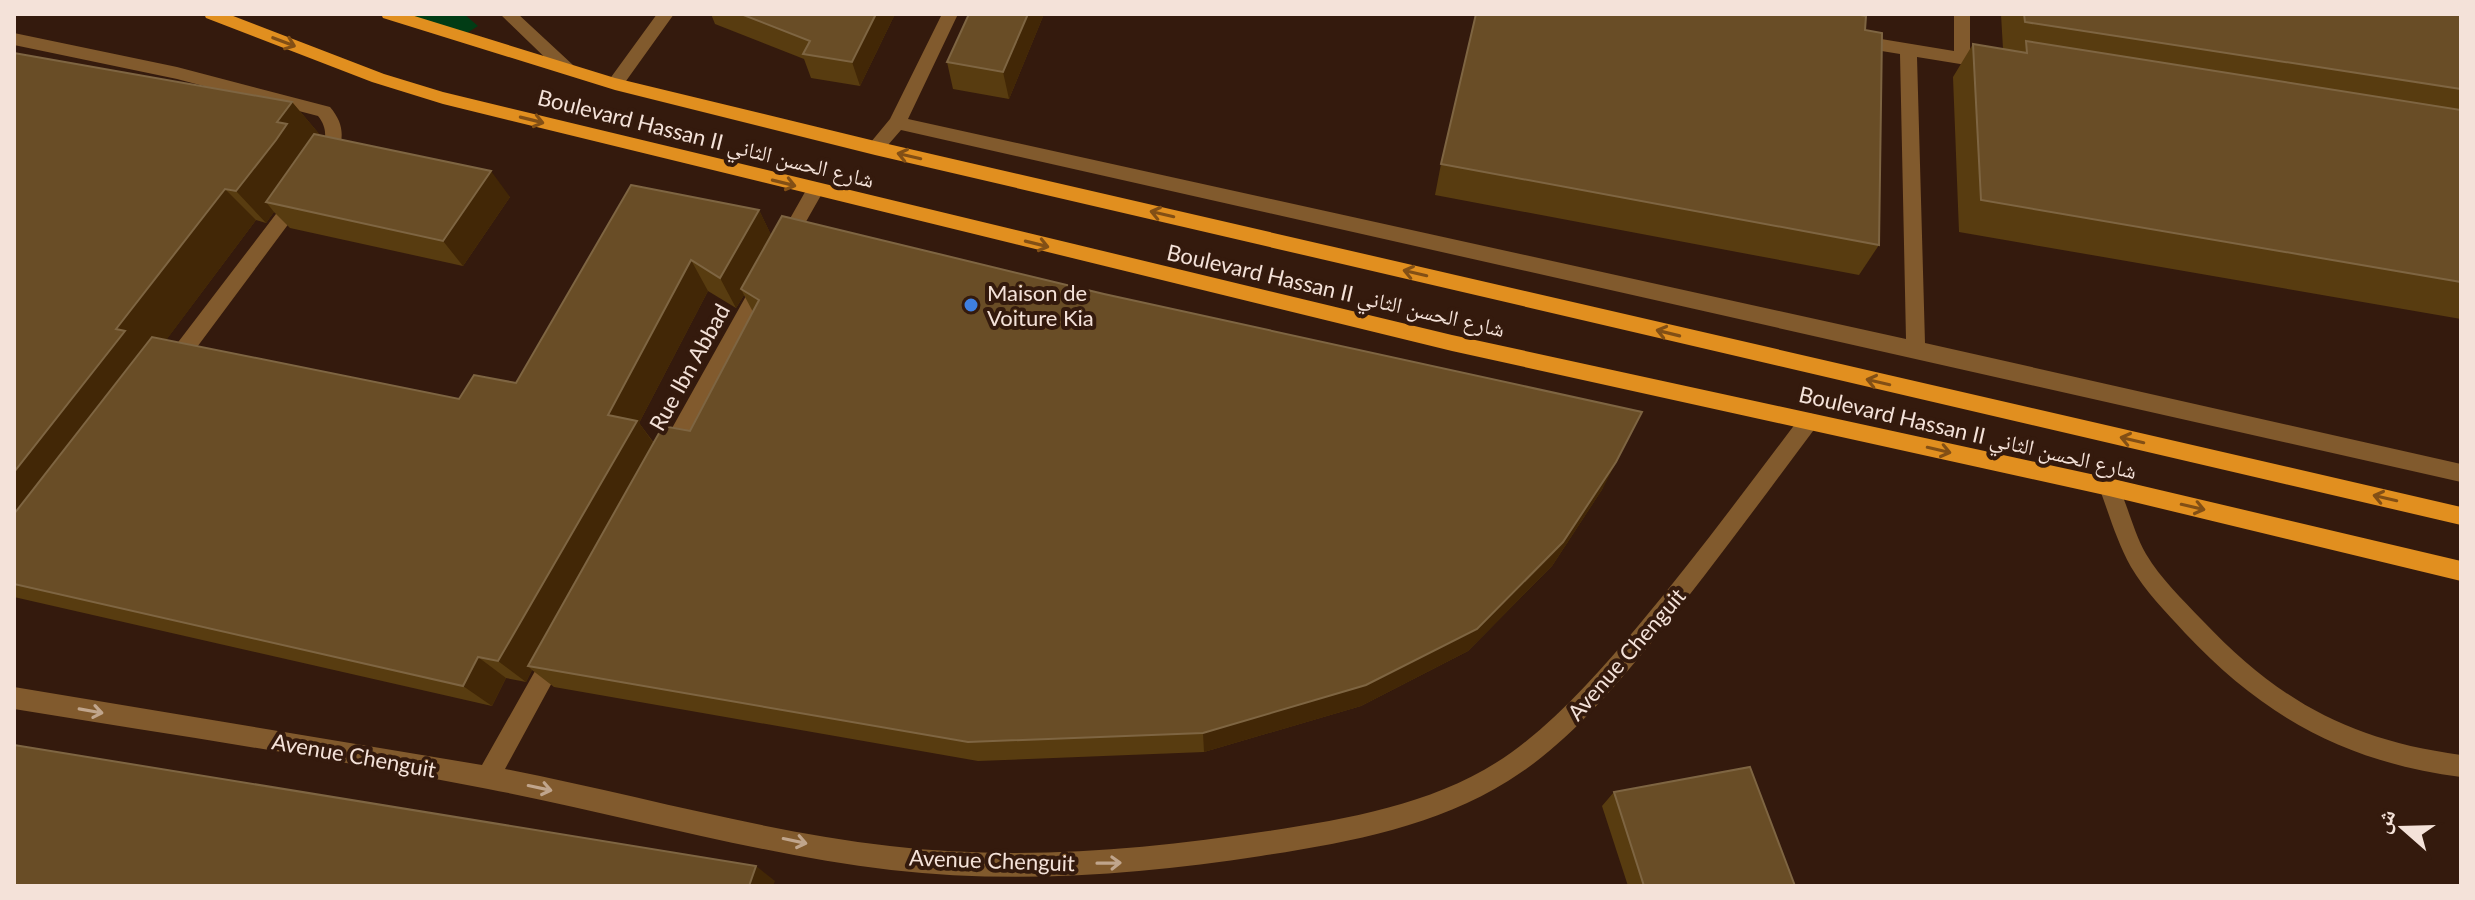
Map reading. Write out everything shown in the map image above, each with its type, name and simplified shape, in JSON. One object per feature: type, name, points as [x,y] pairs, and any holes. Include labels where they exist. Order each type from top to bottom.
[{"type":"main road","name":"Boulevard Hassan II شارع الحسن الثاني","points":[[212,14],[378,78],[443,98],[1452,343],[2109,487],[2461,571]]},
{"type":"main road","name":"Boulevard Hassan II شارع الحسن الثاني","points":[[389,14],[615,84],[875,148],[2461,516]]},
{"type":"street","points":[[508,14],[567,69]]},
{"type":"street","points":[[615,84],[666,14]]},
{"type":"street","points":[[875,148],[897,123],[950,14]]},
{"type":"street","points":[[1962,14],[1962,58]]},
{"type":"street","points":[[14,39],[177,73],[307,105],[324,111],[334,125],[332,151],[159,383]]},
{"type":"street","points":[[1845,40],[2009,66]]},
{"type":"street","points":[[1908,50],[1916,349]]},
{"type":"street","points":[[897,123],[2461,473]]},
{"type":"street","name":"Rue Ibn Abbad","points":[[659,470],[815,190]]},
{"type":"street","name":"Avenue Chenguit","points":[[14,698],[488,777],[839,851],[934,861],[1013,865],[1134,862],[1370,826],[1443,803],[1502,772],[1570,721],[1676,598],[1809,421]]},
{"type":"street","points":[[2109,487],[2134,552],[2160,590],[2213,649],[2259,688],[2313,725],[2376,752],[2461,766]]},
{"type":"street","points":[[488,777],[565,638]]},
{"type":"green space","points":[[405,14],[464,14],[478,26],[464,35]]},
{"type":"building","points":[[741,14],[876,14],[852,62],[803,54],[810,41]]},
{"type":"building","points":[[969,14],[1028,14],[1003,72],[947,62]]},
{"type":"building","points":[[1476,14],[1866,16],[1865,30],[1882,33],[1879,245],[1441,164]]},
{"type":"building","points":[[2024,14],[2461,14],[2461,89],[2025,22]]},
{"type":"building","points":[[2026,41],[2461,110],[2461,282],[1981,200],[1973,44],[2027,53]]},
{"type":"building","points":[[14,53],[292,102],[277,122],[287,124],[276,140],[236,191],[225,189],[116,329],[125,331],[14,472]]},
{"type":"building","points":[[314,134],[491,171],[443,241],[266,202]]},
{"type":"building","points":[[631,185],[759,210],[720,278],[691,260],[608,415],[637,421],[498,661],[478,657],[463,686],[14,584],[14,514],[152,337],[459,399],[474,375],[516,383]]},
{"type":"building","points":[[782,216],[1104,294],[1642,412],[1616,462],[1563,542],[1477,629],[1366,685],[1203,733],[968,742],[528,666],[663,426],[690,431],[759,300],[741,289]]},
{"type":"building","points":[[14,745],[756,866],[749,886],[14,886]]},
{"type":"building","points":[[1750,767],[1795,886],[1644,886],[1614,792]]},
{"type":"place","name":"Maison de Voiture Kia","points":[[971,305]]}]
